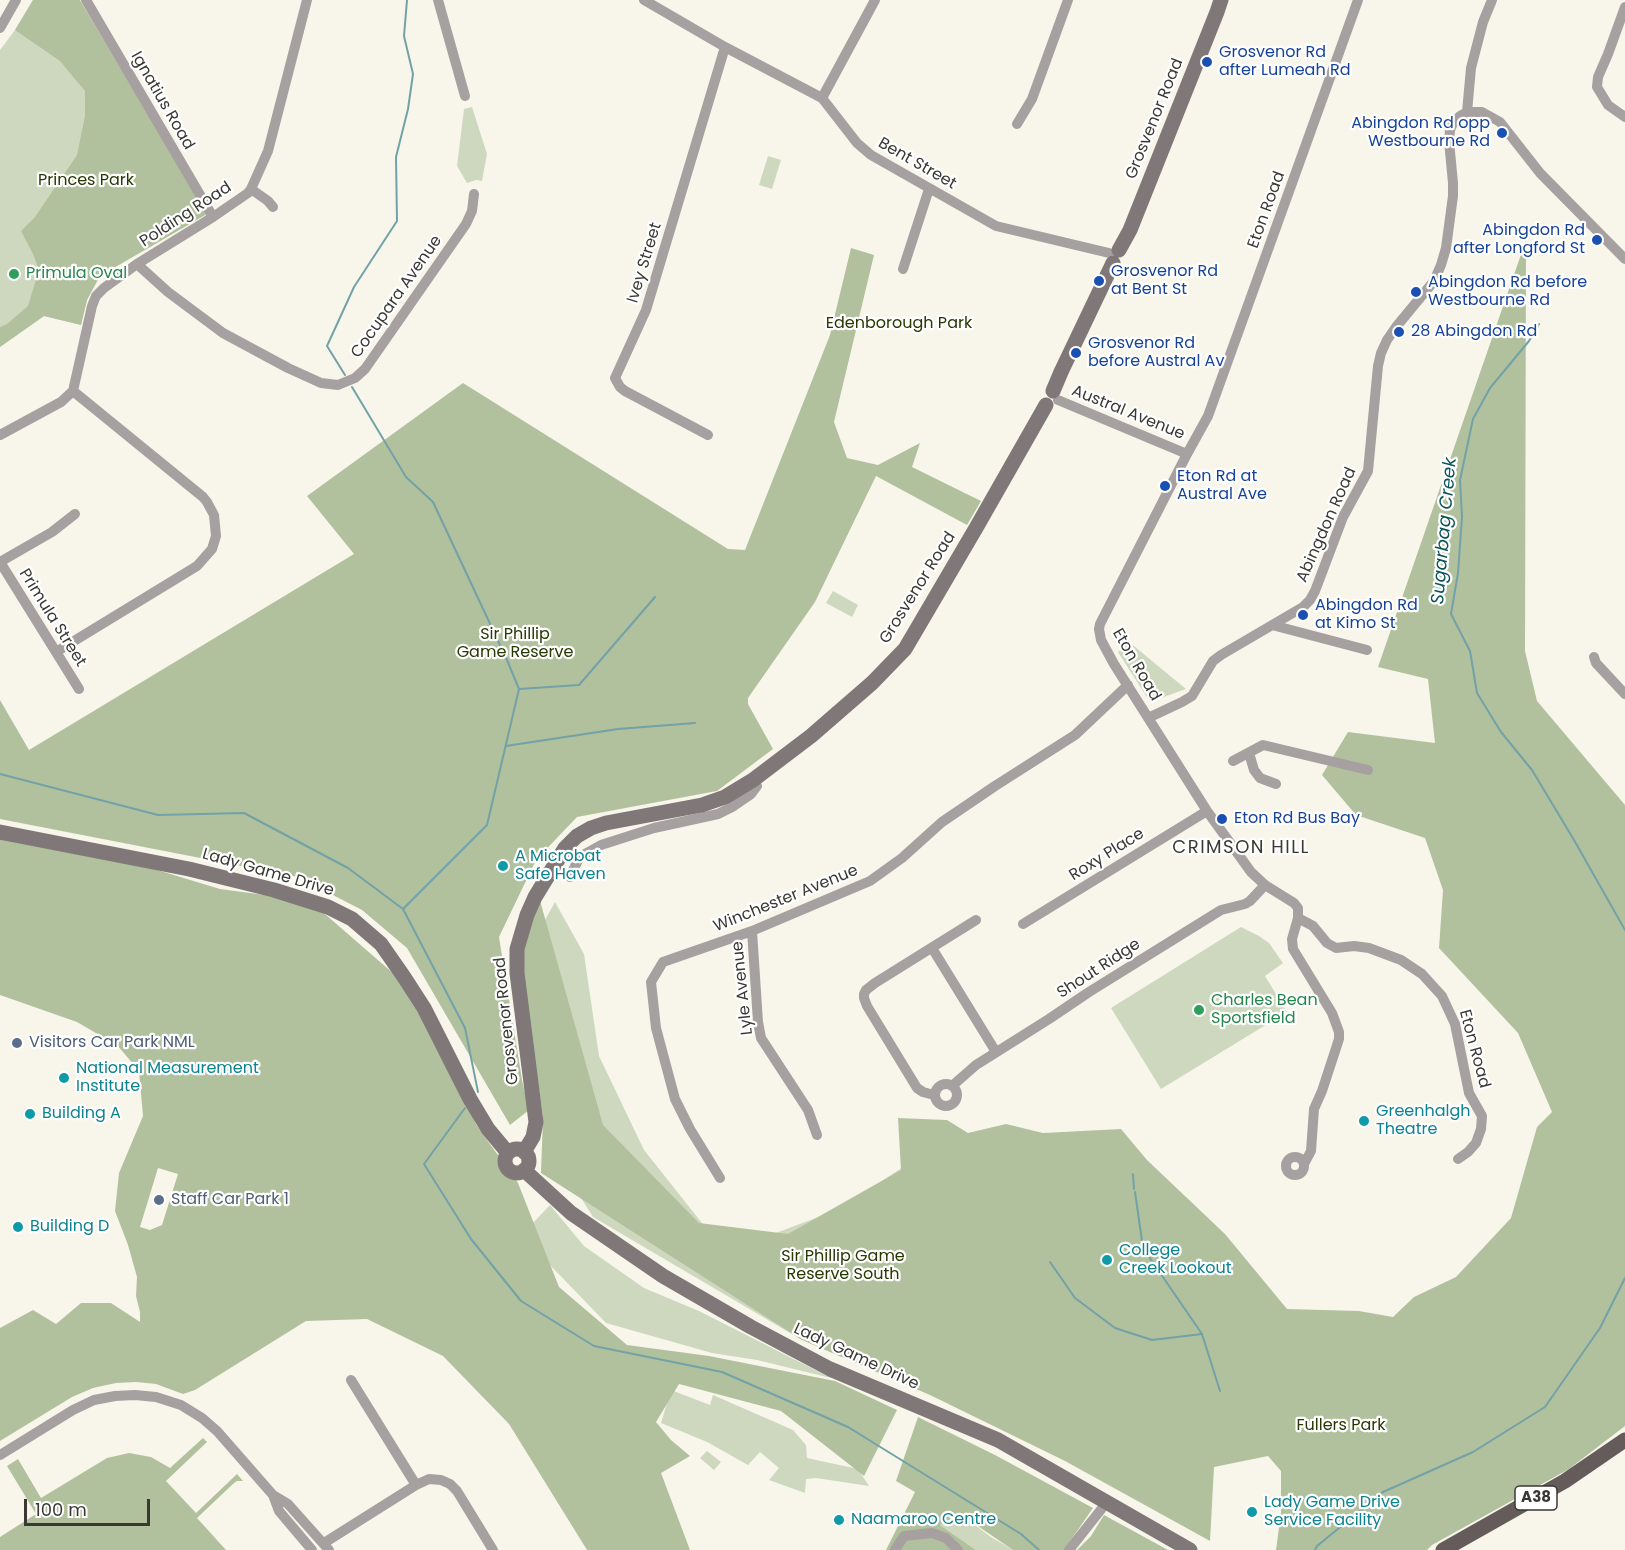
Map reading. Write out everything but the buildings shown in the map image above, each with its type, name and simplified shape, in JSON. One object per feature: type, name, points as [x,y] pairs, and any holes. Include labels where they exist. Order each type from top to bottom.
[{"type":"main road","name":"Grosvenor Road","points":[[524,1152],[533,1137],[536,1122],[517,973],[517,949],[527,915],[545,879],[565,848],[577,836],[591,828],[606,823],[702,805],[725,797],[753,780],[828,721],[872,683],[905,649],[1052,399],[1061,372],[1114,255],[1130,230],[1221,0]]},
{"type":"main road","name":"Lady Game Drive","points":[[0,832],[189,869],[263,887],[328,907],[352,919],[381,944],[404,977],[424,1008],[470,1099],[488,1129],[508,1153]]},
{"type":"main road","points":[[517,1149],[524,1152],[528,1160],[525,1170],[517,1173],[507,1168],[505,1160],[508,1153],[517,1149]]},
{"type":"main road","name":"Lady Game Drive","points":[[525,1170],[571,1213],[663,1276],[751,1327],[830,1369],[998,1440],[1190,1550]]},
{"type":"main road","name":"A38","points":[[1443,1550],[1565,1481],[1625,1440]]},
{"type":"street","points":[[0,28],[16,0]]},
{"type":"street","name":"Ignatius Road","points":[[86,0],[213,217]]},
{"type":"street","name":"Polding Road","points":[[73,391],[96,296],[137,264],[248,193],[268,151],[307,0]]},
{"type":"street","points":[[438,0],[465,96]]},
{"type":"street","name":"Bent Street","points":[[644,0],[725,47],[822,98],[848,132],[871,155],[929,189],[996,225],[1114,255]]},
{"type":"street","points":[[822,98],[875,0]]},
{"type":"street","points":[[1017,124],[1032,99],[1068,0]]},
{"type":"street","name":"Eton Road","points":[[1358,0],[1208,416],[1099,629],[1101,640],[1114,664],[1242,862],[1265,885],[1294,903],[1298,908],[1298,918],[1313,926],[1322,939],[1331,946],[1369,948],[1401,960],[1422,974],[1442,996],[1455,1024],[1469,1093],[1482,1116],[1481,1129],[1476,1143],[1458,1159]]},
{"type":"street","points":[[1492,0],[1472,68],[1467,112],[1482,112],[1500,122],[1540,173],[1625,259]]},
{"type":"street","points":[[1625,7],[1598,77],[1597,87],[1608,105],[1625,117]]},
{"type":"street","name":"Ivey Street","points":[[708,435],[625,391],[615,378],[646,310],[725,47]]},
{"type":"street","name":"Abingdon Road","points":[[1148,718],[1192,696],[1213,661],[1303,607],[1310,600],[1343,517],[1368,471],[1381,353],[1396,327],[1434,281],[1441,265],[1450,230],[1453,196],[1449,152],[1450,130],[1453,123],[1467,112]]},
{"type":"street","points":[[250,189],[273,207]]},
{"type":"street","points":[[903,268],[929,189]]},
{"type":"street","name":"Cocupara Avenue","points":[[137,264],[168,292],[223,333],[321,383],[338,385],[354,378],[365,369],[466,224],[472,211],[474,194]]},
{"type":"street","points":[[0,435],[61,402],[73,391],[203,497],[214,515],[216,536],[212,549],[198,566],[56,652]]},
{"type":"street","name":"Austral Avenue","points":[[1052,399],[1187,454]]},
{"type":"street","points":[[0,562],[52,532],[75,514]]},
{"type":"street","name":"Primula Street","points":[[0,562],[79,689]]},
{"type":"street","points":[[1272,625],[1367,651]]},
{"type":"street","points":[[1594,657],[1596,663],[1625,694]]},
{"type":"street","name":"Winchester Avenue","points":[[720,1178],[690,1130],[675,1099],[656,1028],[651,982],[663,962],[752,931],[870,881],[902,858],[942,822],[1075,735],[1128,685]]},
{"type":"street","points":[[1233,761],[1263,745],[1368,770]]},
{"type":"street","points":[[1249,753],[1254,770],[1260,778],[1276,784]]},
{"type":"street","name":"Grosvenor Road","points":[[570,877],[578,860],[601,845],[654,828],[718,814],[732,807],[751,794],[757,786],[753,780]]},
{"type":"street","name":"Roxy Place","points":[[1023,924],[1207,811]]},
{"type":"street","name":"Shout Ridge","points":[[952,1086],[975,1065],[1218,911],[1250,901],[1265,885]]},
{"type":"street","points":[[1298,918],[1292,939],[1293,949],[1332,1012],[1339,1032],[1339,1039],[1314,1109],[1311,1151],[1304,1164]]},
{"type":"street","points":[[934,1095],[917,1088],[864,998],[870,986],[976,920]]},
{"type":"street","name":"Lyle Avenue","points":[[752,931],[761,1038],[808,1110],[817,1135]]},
{"type":"street","points":[[932,948],[996,1052]]},
{"type":"street","points":[[946,1084],[956,1090],[957,1098],[950,1106],[942,1107],[936,1102],[934,1095],[937,1088],[946,1084]]},
{"type":"street","points":[[351,1380],[416,1485]]},
{"type":"street","points":[[0,1455],[73,1410],[94,1400],[135,1395],[156,1397],[181,1405],[217,1431],[273,1495],[288,1504],[327,1547],[416,1485],[429,1479],[441,1480],[450,1484],[457,1491],[494,1550]]},
{"type":"street","points":[[273,1495],[279,1511],[312,1550]]},
{"type":"street","points":[[1070,1550],[1107,1502]]},
{"type":"street","points":[[895,1550],[904,1536],[932,1533],[946,1538],[958,1550]]},
{"type":"green space","name":"Princes Park","points":[[33,0],[80,0],[116,266],[100,276],[94,285],[87,300],[81,325],[44,316],[0,347],[0,50]]},
{"type":"green space","name":"Princes Park","points":[[33,0],[80,0],[207,214],[100,276],[87,300],[81,325],[44,316],[0,347],[0,327],[7,324],[28,306],[39,270],[21,231],[35,217],[77,155],[85,116],[85,91],[60,61],[15,30]]},
{"type":"green space","points":[[472,107],[487,154],[482,181],[467,183],[457,166],[464,109]]},
{"type":"green space","points":[[768,156],[781,160],[772,189],[759,185]]},
{"type":"green space","name":"Fullers Park","points":[[1526,240],[1525,651],[1537,701],[1625,805],[1625,1426],[1569,1469],[1432,1545],[1427,1550],[1276,1550],[1281,1513],[1281,1471],[1268,1456],[1214,1467],[1210,1541],[1065,1461],[930,1395],[802,1340],[541,1173],[543,1116],[520,959],[539,897],[603,1125],[699,1223],[788,1234],[901,1170],[898,1118],[947,1120],[968,1133],[1006,1124],[1043,1133],[1121,1129],[1147,1160],[1225,1234],[1287,1309],[1359,1311],[1393,1317],[1414,1297],[1456,1277],[1511,1218],[1537,1127],[1552,1112],[1518,1033],[1439,948],[1443,890],[1425,838],[1356,815],[1322,775],[1348,732],[1435,743],[1428,679],[1378,667]]},
{"type":"green space","name":"Sir Phillip Game Reserve","points":[[851,248],[874,255],[834,422],[847,458],[878,465],[920,443],[912,467],[981,501],[967,525],[876,476],[815,602],[748,698],[748,704],[773,749],[717,791],[577,817],[536,860],[499,937],[529,1110],[510,1125],[407,948],[362,910],[298,877],[0,819],[0,700],[29,750],[354,554],[307,496],[463,383],[728,549],[745,550],[830,335]]},
{"type":"green space","points":[[833,591],[858,605],[852,617],[826,603]]},
{"type":"green space","points":[[1129,642],[1186,689],[1150,702],[1118,652]]},
{"type":"green space","points":[[0,838],[121,859],[220,889],[310,901],[409,987],[477,1126],[518,1183],[559,1287],[627,1345],[709,1356],[835,1381],[897,1410],[864,1476],[781,1411],[679,1384],[656,1422],[671,1440],[690,1456],[661,1473],[690,1550],[587,1550],[509,1424],[443,1356],[367,1319],[306,1321],[195,1390],[183,1394],[156,1384],[136,1382],[93,1388],[72,1397],[0,1441],[0,1328],[33,1310],[56,1324],[81,1303],[111,1303],[140,1322],[136,1296],[137,1277],[115,1211],[119,1173],[143,1116],[139,1071],[118,1046],[77,1022],[0,995]],"holes":[[[158,1168],[178,1174],[162,1225],[150,1230],[140,1227]]]},
{"type":"green space","name":"Sir Phillip Game Reserve South","points":[[555,902],[584,954],[599,1056],[644,1150],[725,1252],[840,1209],[909,1163],[802,1340],[593,1217],[559,1163],[527,952]]},
{"type":"green space","name":"Charles Bean Sportsfield","points":[[1241,927],[1269,943],[1283,963],[1265,976],[1287,1012],[1161,1089],[1111,1008]]},
{"type":"green space","points":[[550,1205],[584,1246],[644,1288],[699,1311],[831,1378],[757,1360],[712,1353],[606,1323],[547,1262],[533,1223]]},
{"type":"green space","points":[[671,1390],[710,1405],[713,1395],[793,1430],[806,1445],[807,1458],[858,1469],[869,1486],[816,1478],[806,1479],[805,1493],[769,1480],[779,1468],[760,1452],[748,1465],[707,1442],[661,1423]]},
{"type":"green space","points":[[918,1417],[995,1455],[1093,1508],[1064,1550],[1013,1550],[960,1514],[940,1525],[976,1550],[886,1550],[915,1492],[896,1481]]},
{"type":"green space","points":[[203,1438],[207,1442],[166,1481],[196,1513],[237,1474],[243,1481],[234,1483],[197,1518],[226,1550],[0,1550],[0,1537],[36,1514],[7,1466],[18,1459],[41,1498],[107,1458],[129,1453],[151,1457],[170,1468]]},
{"type":"green space","points":[[707,1451],[721,1462],[714,1470],[700,1458]]},
{"type":"green space","points":[[960,1514],[1013,1550],[976,1550],[940,1525]]},
{"type":"green space","points":[[1104,1515],[1168,1550],[1077,1550],[1091,1536]]},
{"type":"waterway","points":[[345,375],[327,346],[354,287],[397,221],[396,157],[408,109],[413,74],[404,36],[407,0]]},
{"type":"waterway","name":"Sugarbag Creek","points":[[1539,324],[1529,341],[1490,388],[1473,419],[1460,480],[1462,517],[1458,573],[1451,614],[1470,651],[1477,693],[1501,732],[1532,770],[1625,930]]},
{"type":"waterway","points":[[352,387],[406,477],[433,502],[519,689]]},
{"type":"waterway","points":[[403,909],[487,825],[519,689],[579,685],[655,597]]},
{"type":"waterway","points":[[506,746],[618,729],[695,723]]},
{"type":"waterway","points":[[0,774],[158,815],[244,813],[348,868],[403,909],[465,1028],[478,1092]]},
{"type":"waterway","points":[[465,1108],[424,1164],[471,1239],[521,1301],[594,1346],[722,1372],[848,1427],[1021,1534],[1039,1550]]},
{"type":"waterway","points":[[1133,1174],[1134,1189]]},
{"type":"waterway","points":[[1135,1192],[1143,1248],[1202,1334],[1220,1391]]},
{"type":"waterway","points":[[1050,1262],[1075,1298],[1115,1328],[1152,1340],[1202,1334]]},
{"type":"waterway","points":[[1315,1550],[1383,1492],[1473,1452],[1545,1407],[1600,1328],[1625,1278]]},
{"type":"place","name":"Grosvenor Rd after Lumeah Rd","points":[[1207,62]]},
{"type":"place","name":"Abingdon Rd opp Westbourne Rd","points":[[1502,133]]},
{"type":"place","name":"Abingdon Rd after Longford St","points":[[1597,240]]},
{"type":"place","name":"Primula Oval","points":[[14,274]]},
{"type":"place","name":"Grosvenor Rd at Bent St","points":[[1099,281]]},
{"type":"place","name":"Abingdon Rd before Westbourne Rd","points":[[1416,292]]},
{"type":"place","name":"28 Abingdon Rd","points":[[1399,332]]},
{"type":"place","name":"Grosvenor Rd before Austral Av","points":[[1076,353]]},
{"type":"place","name":"Eton Rd at Austral Ave","points":[[1165,486]]},
{"type":"place","name":"Abingdon Rd at Kimo St","points":[[1303,615]]},
{"type":"place","name":"Eton Rd Bus Bay","points":[[1222,819]]},
{"type":"place","name":"A Microbat Safe Haven","points":[[503,866]]},
{"type":"place","name":"Charles Bean Sportsfield","points":[[1199,1010]]},
{"type":"place","name":"Visitors Car Park NML","points":[[17,1043]]},
{"type":"place","name":"National Measurement Institute","points":[[64,1078]]},
{"type":"place","name":"Building A","points":[[30,1114]]},
{"type":"place","name":"Greenhalgh Theatre","points":[[1364,1121]]},
{"type":"place","name":"Staff Car Park 1","points":[[159,1200]]},
{"type":"place","name":"Building D","points":[[18,1227]]},
{"type":"place","name":"College Creek Lookout","points":[[1107,1260]]},
{"type":"place","name":"Lady Game Drive Service Facility","points":[[1252,1512]]},
{"type":"place","name":"Naamaroo Centre","points":[[839,1520]]},
{"type":"district","name":"CRIMSON HILL","points":[[1241,848]]},
{"type":"park label","name":"Edenborough Park","points":[[899,324]]}]
